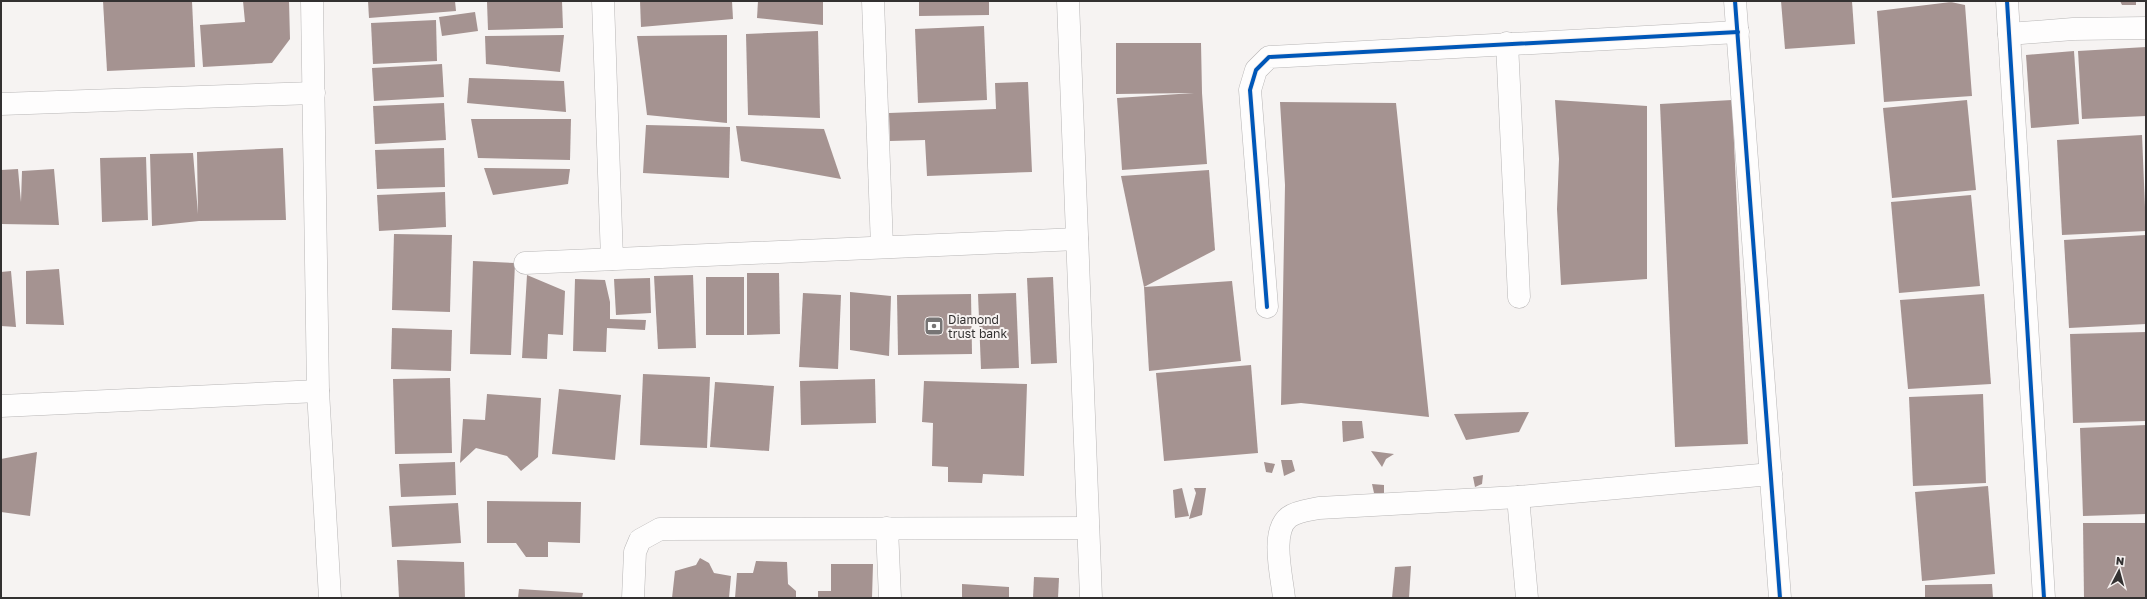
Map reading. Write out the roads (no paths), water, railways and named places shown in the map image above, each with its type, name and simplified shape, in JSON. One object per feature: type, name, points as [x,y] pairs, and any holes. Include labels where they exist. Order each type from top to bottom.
[{"type":"street","points":[[312,1],[318,391],[330,598]]},
{"type":"street","points":[[603,1],[612,259]]},
{"type":"street","points":[[873,1],[882,247]]},
{"type":"street","points":[[1068,1],[1091,598]]},
{"type":"street","points":[[1735,1],[1780,598]]},
{"type":"street","points":[[2007,1],[2044,598]]},
{"type":"street","points":[[2009,34],[2073,29],[2146,28]]},
{"type":"street","points":[[1267,307],[1250,90],[1256,70],[1269,57],[1738,32]]},
{"type":"street","points":[[1507,44],[1519,297]]},
{"type":"street","points":[[1,104],[314,93]]},
{"type":"street","points":[[525,263],[1077,239]]},
{"type":"street","points":[[1,406],[318,391]]},
{"type":"street","points":[[1284,598],[1278,537],[1284,522],[1290,516],[1319,508],[1518,497],[1771,474]]},
{"type":"street","points":[[1518,497],[1527,598]]},
{"type":"street","points":[[887,528],[890,598]]},
{"type":"street","points":[[633,598],[635,552],[640,540],[660,529],[1088,528]]},
{"type":"place","name":"Diamond trust bank","points":[[934,326]]}]
